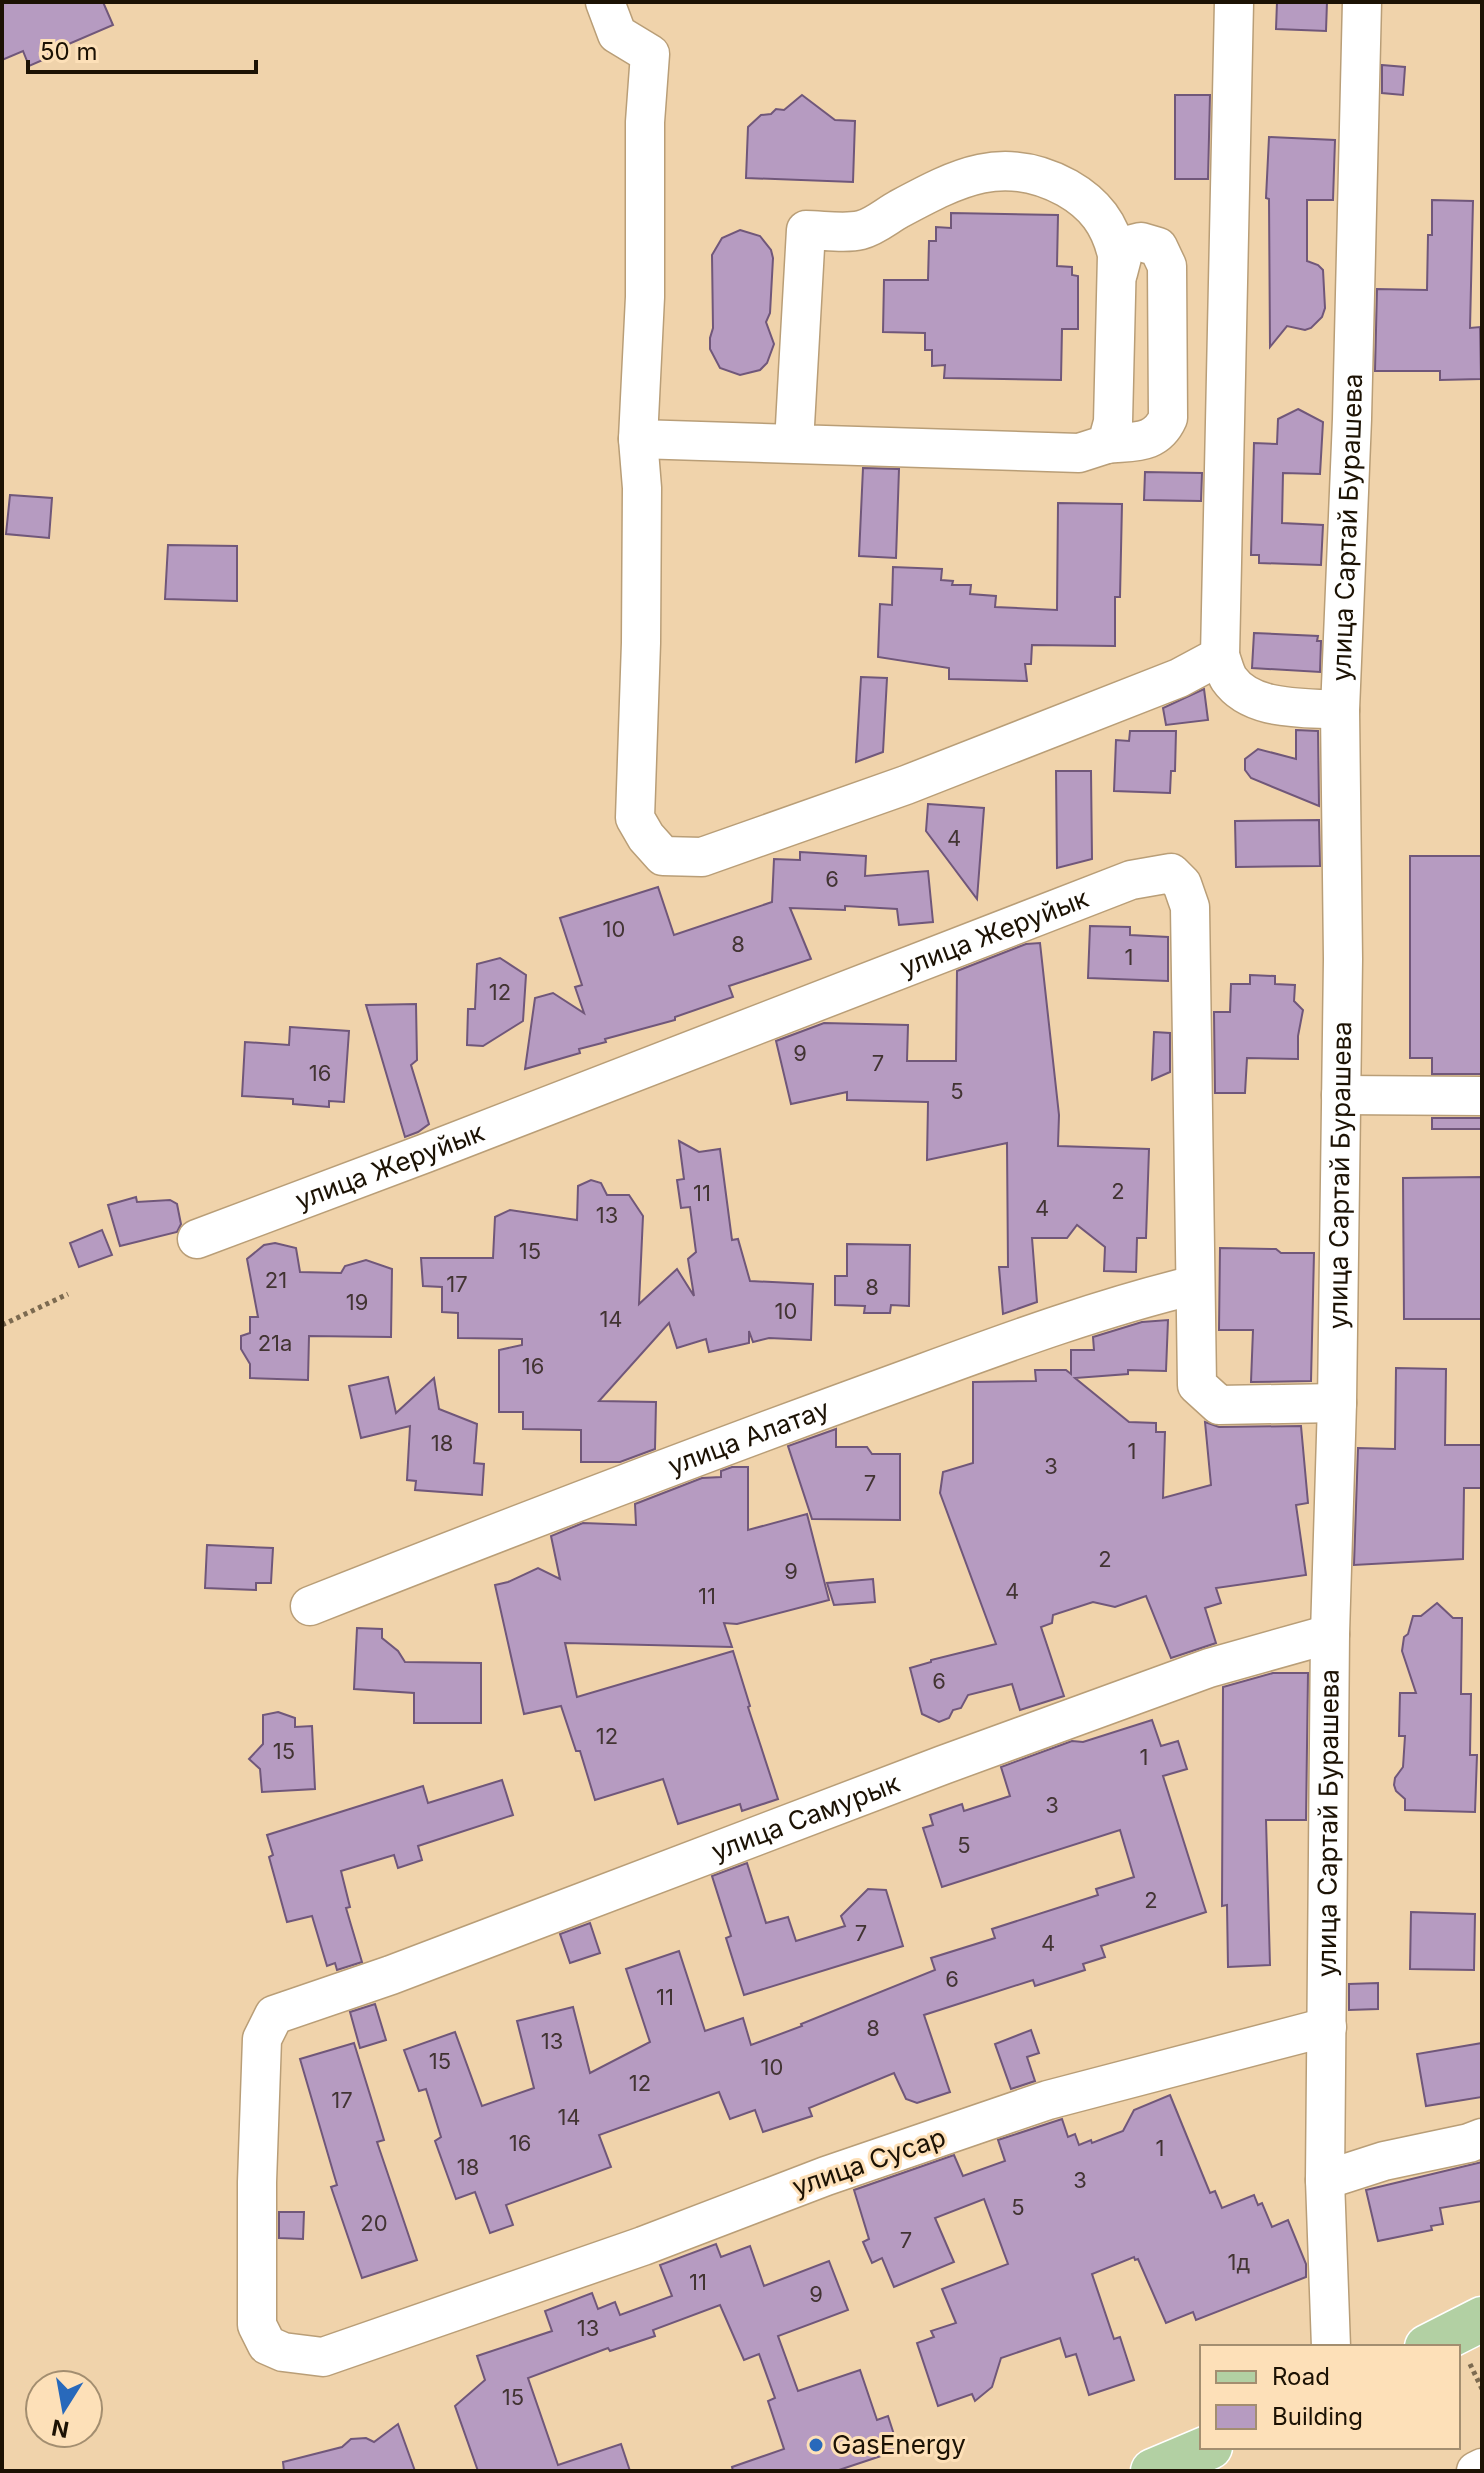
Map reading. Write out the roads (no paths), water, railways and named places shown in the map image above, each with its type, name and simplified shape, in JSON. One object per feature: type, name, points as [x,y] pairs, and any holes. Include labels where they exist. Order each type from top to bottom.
[{"type":"main road","points":[[1431,2345],[1482,2319]]},
{"type":"main road","points":[[1153,2471],[1205,2449]]},
{"type":"street","points":[[605,2],[617,34],[650,54],[645,122],[645,297],[638,439],[642,488],[635,818],[646,837],[663,856],[702,857],[906,785],[1179,678],[1220,656]]},
{"type":"street","points":[[1234,2],[1220,656],[1228,678],[1245,695],[1268,703],[1340,710]]},
{"type":"street","name":"улица Сартай Бурашева","points":[[1331,2345],[1325,2180],[1330,1634],[1337,1403],[1343,959],[1340,710],[1352,419],[1362,2]]},
{"type":"street","points":[[794,443],[806,230],[862,230],[938,188],[971,174],[1015,171],[1048,178],[1075,193],[1099,211],[1113,236],[1118,273],[1113,422],[1107,444]]},
{"type":"street","points":[[638,439],[1079,453],[1107,444],[1148,439],[1162,431],[1168,418],[1167,266],[1158,247],[1141,242],[1125,246],[1118,273]]},
{"type":"street","name":"улица Жеруйык","points":[[197,1239],[1131,880],[1171,873],[1182,884],[1190,907],[1197,1385],[1219,1405],[1337,1403]]},
{"type":"street","points":[[1341,1095],[1482,1096]]},
{"type":"street","name":"улица Алатау","points":[[310,1606],[644,1475],[1142,1298],[1195,1285]]},
{"type":"street","name":"улица Самурык","points":[[286,2011],[391,1975],[943,1765],[1209,1668],[1330,1634]]},
{"type":"street","name":"улица Сусар","points":[[286,2011],[274,2015],[262,2039],[257,2182],[257,2325],[267,2345],[275,2349],[300,2356],[323,2357],[643,2246],[826,2176],[1048,2100],[1327,2027]]},
{"type":"street","points":[[1325,2180],[1384,2161],[1482,2138]]},
{"type":"street","points":[[1476,2471],[1482,2468]]},
{"type":"place","name":"GasEnergy","points":[[816,2445]]}]
